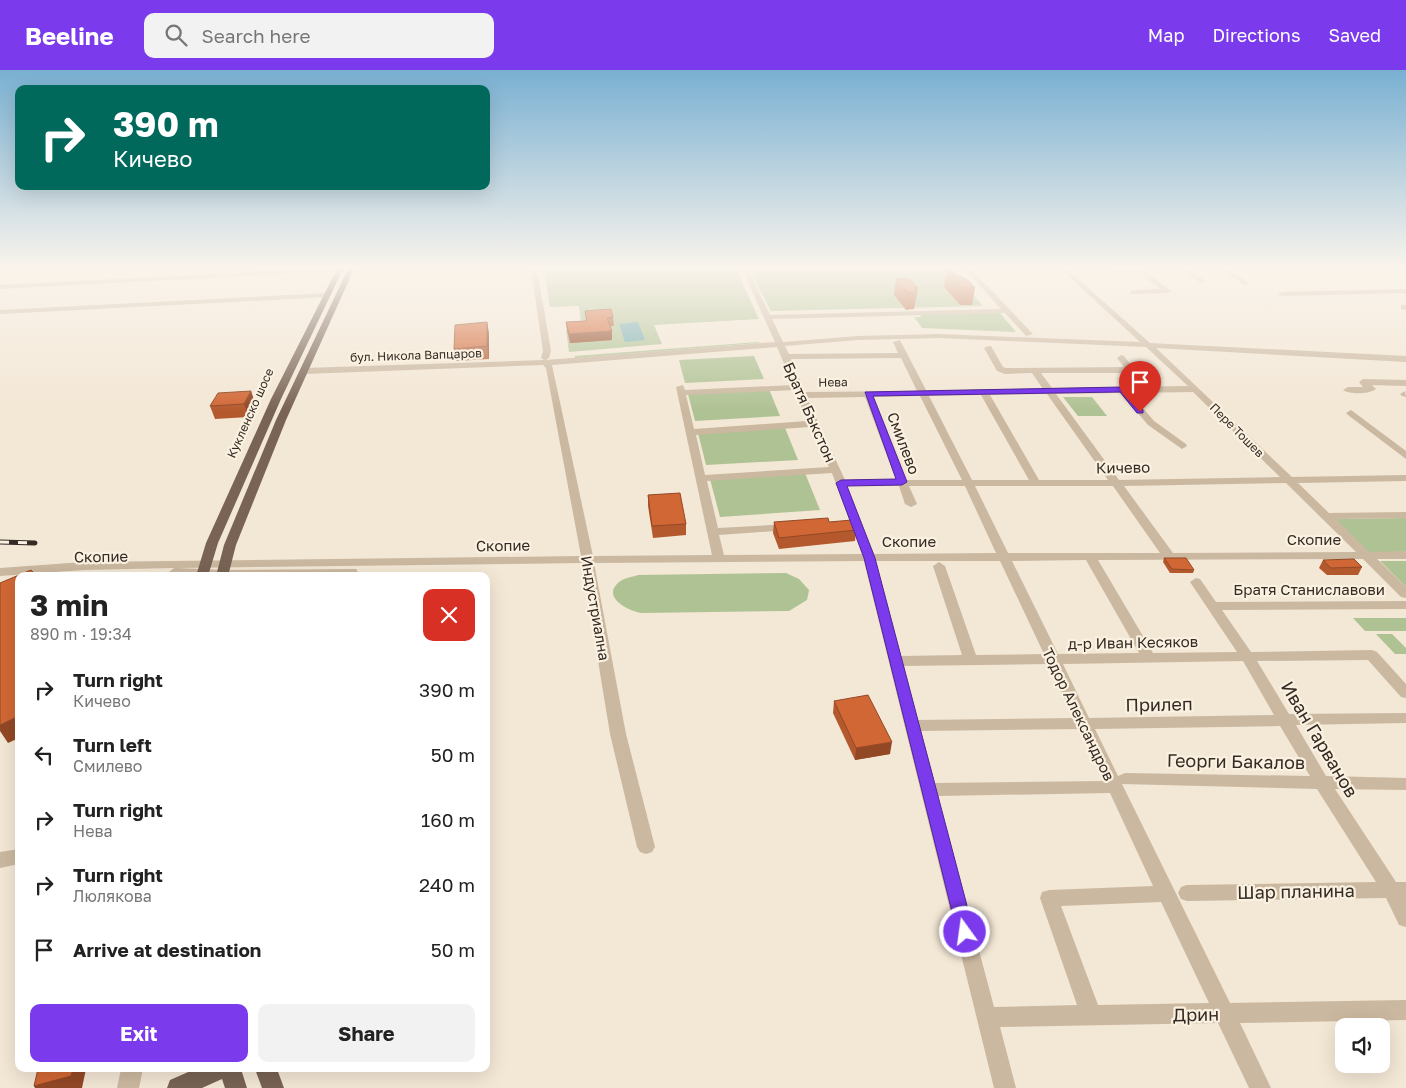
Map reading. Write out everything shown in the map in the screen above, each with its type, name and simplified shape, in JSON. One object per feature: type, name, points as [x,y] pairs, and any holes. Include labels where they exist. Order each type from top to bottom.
[{"type":"main road","name":"Кукленско шосе","points":[[203,572],[212,543],[276,400],[317,317]]},
{"type":"main road","points":[[223,572],[230,545],[281,420],[329,317]]},
{"type":"main road","points":[[178,1088],[213,1072]]},
{"type":"main road","points":[[231,1072],[236,1088]]},
{"type":"main road","points":[[267,1072],[273,1088]]},
{"type":"street","name":"Индустриална","points":[[541,317],[618,734],[646,847]]},
{"type":"street","points":[[766,317],[785,317]]},
{"type":"street","name":"Братя Бъкстон","points":[[766,317],[813,424],[836,470],[851,522],[869,558],[1005,1088]]},
{"type":"street","points":[[885,317],[889,323]]},
{"type":"street","points":[[1011,317],[1029,334]]},
{"type":"street","name":"Пере Тошев","points":[[1117,317],[1195,388],[1406,594]]},
{"type":"street","name":"бул. Никола Вапцаров","points":[[304,370],[414,369],[530,362],[897,332],[1029,334],[1406,359]]},
{"type":"street","name":"бул. Никола Вапцаров","points":[[777,342],[939,336],[1406,354]]},
{"type":"street","name":"Тодор Александров","points":[[897,342],[968,482],[1052,660],[1084,723],[1120,783],[1168,894],[1260,1088]]},
{"type":"street","points":[[988,348],[1000,369],[1131,370],[1121,358]]},
{"type":"street","points":[[785,357],[904,355]]},
{"type":"street","points":[[1034,370],[1169,556]]},
{"type":"street","points":[[1348,390],[1372,389],[1364,382],[1406,383]]},
{"type":"street","name":"Нева","points":[[691,432],[681,390],[800,391],[868,394],[1195,388]]},
{"type":"street","points":[[1123,390],[1151,424],[1182,446]]},
{"type":"street","points":[[984,392],[1036,483]]},
{"type":"street","name":"Смилево","points":[[868,394],[911,504]]},
{"type":"street","points":[[1351,414],[1406,456]]},
{"type":"street","points":[[719,559],[715,532],[691,432],[813,424]]},
{"type":"street","points":[[701,478],[836,470]]},
{"type":"street","name":"Кичево","points":[[841,483],[1117,483],[1406,478]]},
{"type":"street","points":[[1324,516],[1406,515]]},
{"type":"street","points":[[715,532],[799,526]]},
{"type":"street","name":"Скопие","points":[[60,572],[80,570],[353,572],[411,563],[587,560],[1406,554]]},
{"type":"street","points":[[1090,556],[1148,657]]},
{"type":"street","points":[[939,566],[971,660]]},
{"type":"street","points":[[0,572],[80,570]]},
{"type":"street","name":"Скопие","points":[[0,578],[15,576]]},
{"type":"street","name":"Иван Гарванов","points":[[1196,582],[1247,656],[1322,783],[1398,890],[1406,919]]},
{"type":"street","name":"Братя Станиславови","points":[[1213,606],[1406,605]]},
{"type":"street","name":"д-р Иван Кесяков","points":[[896,661],[1372,655],[1406,692]]},
{"type":"street","name":"Прилеп","points":[[912,726],[1406,718]]},
{"type":"street","name":"Георги Бакалов","points":[[929,790],[1120,783],[1406,784]]},
{"type":"street","points":[[0,860],[15,857]]},
{"type":"street","name":"Шар планина","points":[[1187,893],[1398,890]]},
{"type":"street","points":[[1091,1015],[1049,898],[1168,894]]},
{"type":"street","name":"Дрин","points":[[987,1017],[1406,1010]]},
{"type":"street","points":[[128,1088],[131,1072]]},
{"type":"green space","points":[[580,317],[758,317],[759,319],[654,325],[662,344],[569,352],[566,330],[582,329]]},
{"type":"green space","points":[[914,317],[1003,317],[1016,332],[922,328]]},
{"type":"green space","points":[[759,343],[575,358],[575,356]]},
{"type":"green space","points":[[754,356],[764,379],[685,383],[679,360]]},
{"type":"green space","points":[[769,389],[780,416],[695,421],[688,394]]},
{"type":"green space","points":[[1063,397],[1092,397],[1107,416],[1078,416]]},
{"type":"green space","points":[[785,428],[798,460],[706,465],[698,433]]},
{"type":"green space","points":[[805,473],[820,510],[720,517],[710,479]]},
{"type":"green space","points":[[1406,518],[1406,552],[1366,552],[1330,519]]},
{"type":"green space","points":[[1380,561],[1406,561],[1406,587]]},
{"type":"green space","points":[[786,573],[799,579],[809,590],[807,600],[789,611],[641,613],[618,602],[613,593],[614,588],[619,582],[638,575]]},
{"type":"green space","points":[[1353,618],[1406,618],[1406,631],[1365,631]]},
{"type":"green space","points":[[1376,634],[1392,634],[1406,648],[1406,654],[1395,654]]},
{"type":"water","points":[[638,322],[645,340],[625,342],[619,324]]},
{"type":"building","points":[[586,317],[613,317],[607,318],[612,331],[569,334],[566,322],[587,321]]},
{"type":"building","points":[[487,322],[487,346],[454,349],[455,325]]},
{"type":"building","points":[[251,391],[244,404],[210,406],[218,393]]},
{"type":"building","points":[[680,493],[686,524],[652,526],[648,495]]},
{"type":"building","points":[[828,518],[829,522],[852,520],[856,530],[779,538],[774,522]]},
{"type":"building","points":[[1164,558],[1186,558],[1194,570],[1172,569]]},
{"type":"building","points":[[1354,559],[1362,567],[1331,568],[1323,560]]},
{"type":"building","points":[[15,577],[15,718],[0,725],[0,583]]},
{"type":"building","points":[[868,695],[892,742],[856,748],[834,701]]},
{"type":"building","points":[[37,1072],[72,1072],[71,1076],[34,1086]]},
{"type":"railway","points":[[0,542],[35,543]]},
{"type":"route","points":[[965,932],[869,558],[841,483],[902,482],[868,394],[1123,390],[1140,412]]}]
